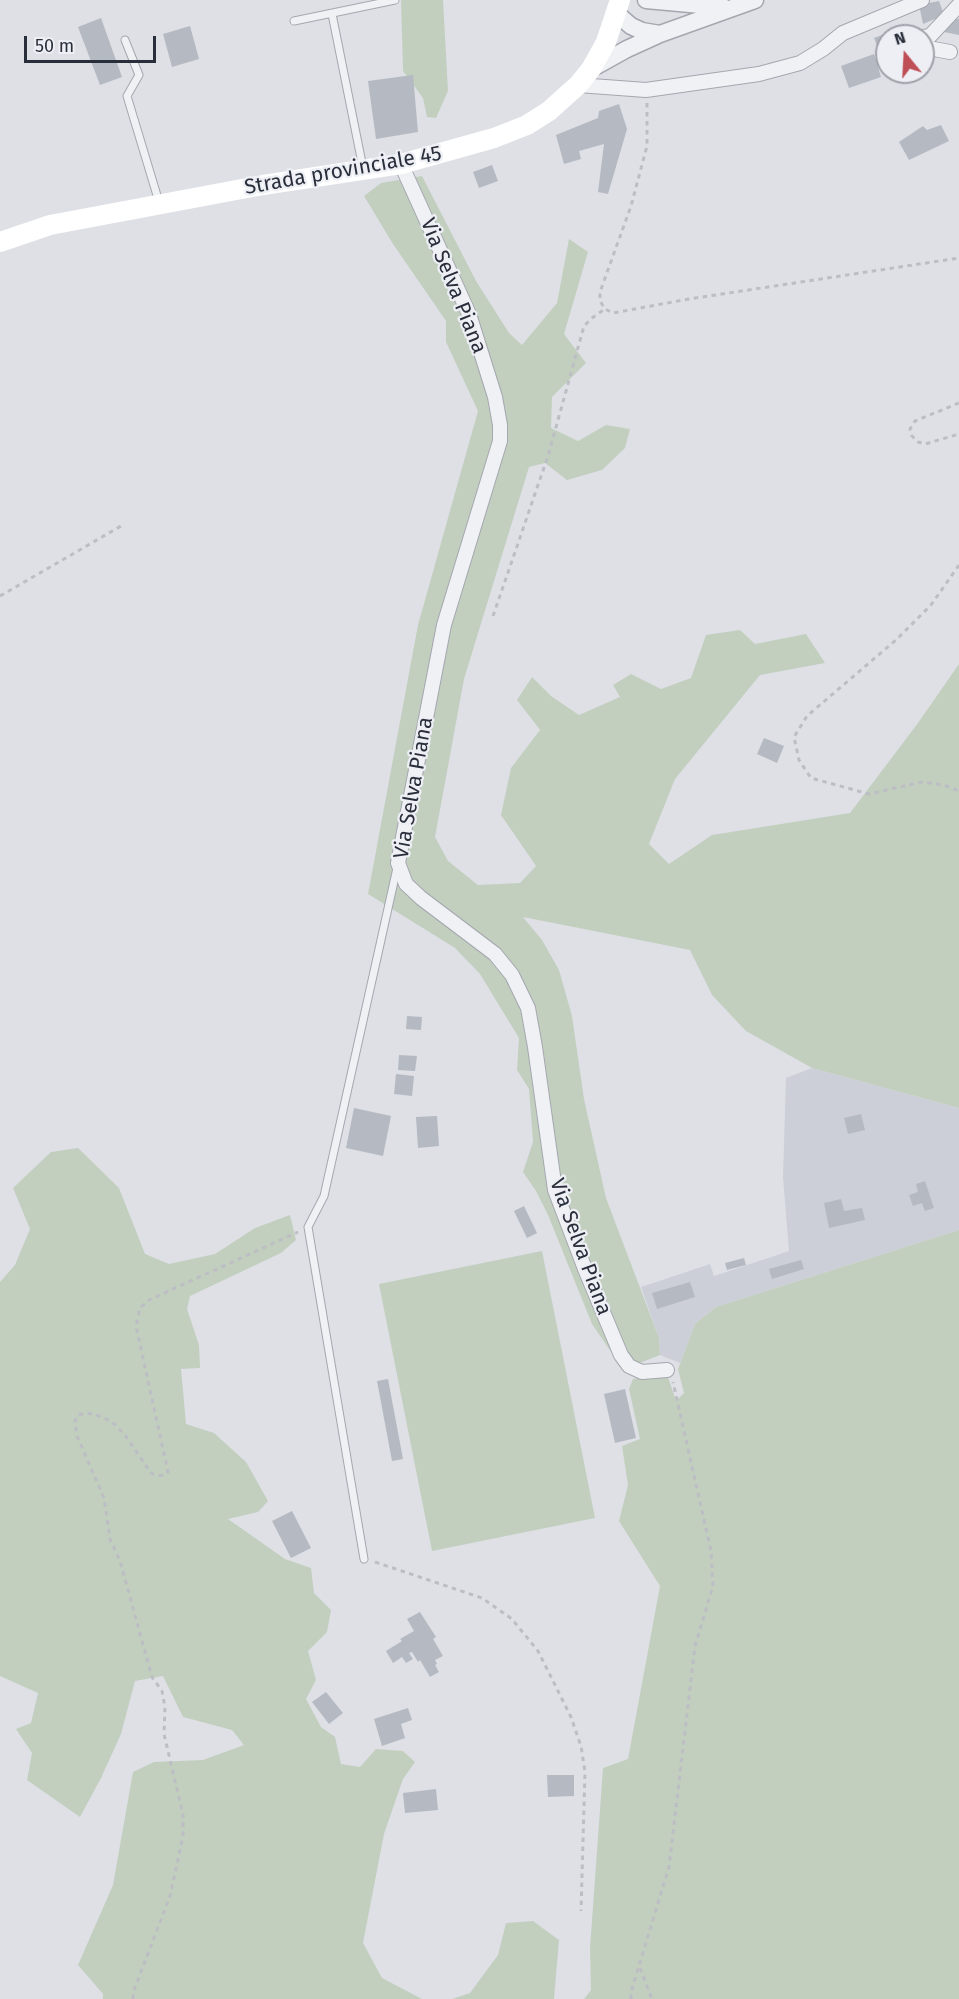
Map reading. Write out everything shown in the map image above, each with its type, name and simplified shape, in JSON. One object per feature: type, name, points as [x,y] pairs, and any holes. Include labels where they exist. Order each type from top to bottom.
[{"type":"main road","name":"Strada provinciale 45","points":[[0,242],[51,225],[263,185],[401,164],[494,138],[527,125],[549,111],[578,85],[591,69],[606,42],[620,3]]},
{"type":"street","points":[[591,69],[660,34],[755,0]]},
{"type":"street","points":[[578,85],[646,90],[759,74],[800,63],[843,33],[922,0]]},
{"type":"street","points":[[653,1],[730,8]]},
{"type":"street","points":[[620,3],[631,26],[642,31],[660,34]]},
{"type":"street","points":[[935,31],[959,5]]},
{"type":"street","points":[[935,49],[950,52]]},
{"type":"street","name":"Via Selva Piana","points":[[401,164],[469,314],[495,397],[500,425],[500,441],[444,625],[398,862],[406,884],[495,954],[512,975],[528,1008],[555,1190],[585,1269],[621,1354],[629,1366],[642,1372],[665,1370]]},
{"type":"lane","points":[[294,21],[395,0]]},
{"type":"lane","points":[[332,14],[364,171]]},
{"type":"lane","points":[[125,40],[139,75],[127,96],[160,204]]},
{"type":"lane","points":[[364,1559],[308,1227],[324,1196],[398,862]]},
{"type":"path","points":[[646,90],[647,146],[631,206],[600,292],[600,302],[605,309],[614,313],[689,299],[959,258]]},
{"type":"path","points":[[493,616],[548,456],[584,326],[605,309]]},
{"type":"path","points":[[959,403],[915,422],[910,429],[912,436],[918,442],[925,444],[959,434]]},
{"type":"path","points":[[0,596],[121,526]]},
{"type":"path","points":[[959,565],[931,605],[896,640],[807,716],[794,737],[800,760],[811,777],[869,794],[922,782],[959,790]]},
{"type":"path","points":[[133,1999],[134,1990],[170,1896],[183,1836],[183,1815],[164,1734],[165,1707],[162,1691],[152,1677],[120,1561],[110,1539],[104,1498],[77,1436],[75,1421],[78,1415],[87,1413],[111,1421],[125,1435],[151,1473],[157,1476],[168,1472],[136,1326],[140,1308],[149,1300],[308,1227]]},
{"type":"path","points":[[631,1999],[669,1867],[695,1646],[713,1586],[711,1551],[673,1379],[665,1370]]},
{"type":"path","points":[[364,1559],[482,1598],[512,1619],[538,1651],[571,1717],[581,1746],[585,1772],[580,1911]]},
{"type":"path","points":[[640,1966],[652,1999]]},
{"type":"shaded area","points":[[812,1068],[959,1108],[959,1230],[716,1307],[695,1324],[680,1363],[660,1355],[659,1338],[641,1287],[710,1264],[714,1276],[789,1251],[783,1177],[786,1078]]},
{"type":"green space","points":[[401,0],[443,0],[448,91],[436,118],[427,117],[423,98],[403,71]]},
{"type":"green space","points":[[422,176],[476,281],[509,333],[522,345],[557,303],[569,239],[588,252],[564,334],[586,363],[552,397],[551,428],[578,441],[606,425],[630,429],[625,448],[602,470],[567,480],[545,463],[529,467],[464,679],[435,837],[448,861],[478,885],[520,883],[536,866],[501,815],[511,768],[540,730],[517,700],[532,677],[551,696],[579,715],[620,697],[613,685],[631,674],[661,689],[691,678],[706,635],[740,630],[755,644],[806,634],[825,663],[760,675],[675,779],[649,844],[669,864],[712,835],[850,813],[959,664],[959,1108],[812,1068],[746,1031],[712,995],[690,950],[523,917],[542,940],[559,970],[572,1016],[584,1099],[606,1198],[659,1338],[660,1355],[637,1364],[616,1359],[592,1324],[548,1215],[523,1172],[533,1142],[529,1089],[517,1070],[519,1038],[480,974],[455,948],[368,894],[418,625],[478,411],[446,342],[446,321],[393,244],[364,196],[381,183]]},
{"type":"green space","points":[[78,1148],[119,1188],[145,1254],[169,1264],[215,1254],[255,1228],[290,1215],[296,1240],[281,1253],[190,1296],[187,1309],[199,1345],[200,1368],[181,1369],[186,1424],[214,1433],[246,1462],[268,1501],[258,1512],[228,1519],[285,1559],[311,1568],[314,1593],[331,1610],[327,1632],[308,1651],[316,1680],[306,1699],[321,1727],[335,1737],[341,1764],[360,1767],[376,1749],[403,1751],[415,1762],[403,1779],[384,1834],[363,1943],[382,1978],[422,1999],[103,1999],[103,1994],[78,1965],[113,1885],[133,1772],[154,1762],[203,1760],[244,1745],[232,1730],[183,1717],[163,1676],[135,1681],[121,1734],[80,1817],[27,1780],[32,1753],[16,1729],[31,1723],[38,1693],[0,1676],[0,1282],[15,1265],[30,1229],[13,1188],[51,1152]]},
{"type":"green space","points":[[959,1230],[959,1999],[584,1999],[591,1990],[590,1948],[603,1768],[628,1759],[660,1586],[619,1521],[628,1485],[622,1446],[640,1439],[629,1389],[633,1379],[667,1374],[676,1401],[684,1393],[678,1369],[695,1324],[716,1307]]},
{"type":"green space","points":[[542,1251],[595,1518],[432,1551],[379,1284]]},
{"type":"green space","points":[[533,1921],[559,1940],[554,1999],[452,1999],[470,1993],[498,1955],[506,1923]]},
{"type":"building","points":[[939,1],[944,15],[923,24],[919,5]]},
{"type":"building","points":[[101,18],[122,77],[100,85],[78,27]]},
{"type":"building","points":[[952,19],[959,19],[959,35],[944,32],[943,25]]},
{"type":"building","points":[[190,26],[199,59],[172,67],[163,34]]},
{"type":"building","points":[[874,54],[875,79],[849,88],[841,66]]},
{"type":"building","points":[[413,75],[418,132],[376,139],[368,81]]},
{"type":"building","points":[[619,104],[627,129],[608,194],[598,192],[604,144],[579,151],[581,159],[564,164],[556,135],[598,118],[599,111]]},
{"type":"building","points":[[941,125],[949,141],[909,160],[899,142],[923,126],[927,130]]},
{"type":"building","points":[[492,165],[498,181],[479,188],[473,172]]},
{"type":"building","points":[[764,738],[784,746],[777,763],[757,754]]},
{"type":"building","points":[[407,1016],[422,1017],[421,1030],[406,1029]]},
{"type":"building","points":[[399,1055],[417,1056],[415,1071],[398,1070]]},
{"type":"building","points":[[396,1074],[414,1076],[412,1096],[394,1094]]},
{"type":"building","points":[[354,1108],[391,1116],[383,1156],[346,1148]]},
{"type":"building","points":[[861,1114],[865,1130],[848,1134],[844,1118]]},
{"type":"building","points":[[437,1116],[439,1146],[418,1148],[416,1117]]},
{"type":"building","points":[[925,1181],[934,1208],[925,1211],[922,1203],[913,1206],[909,1195],[918,1192],[916,1184]]},
{"type":"building","points":[[841,1199],[844,1211],[862,1208],[865,1220],[829,1228],[824,1203]]},
{"type":"building","points":[[524,1206],[537,1233],[527,1238],[514,1211]]},
{"type":"building","points":[[744,1258],[746,1265],[727,1270],[725,1263]]},
{"type":"building","points":[[801,1260],[804,1269],[772,1279],[769,1269]]},
{"type":"building","points":[[690,1282],[695,1297],[657,1309],[652,1293]]},
{"type":"building","points":[[388,1379],[403,1459],[392,1461],[377,1381]]},
{"type":"building","points":[[625,1389],[636,1438],[615,1443],[604,1394]]},
{"type":"building","points":[[292,1511],[311,1548],[291,1558],[272,1521]]},
{"type":"building","points":[[420,1612],[436,1637],[433,1639],[443,1656],[435,1660],[439,1672],[430,1677],[420,1660],[418,1662],[412,1652],[409,1653],[413,1659],[406,1663],[402,1657],[393,1663],[386,1651],[414,1631],[407,1619]]},
{"type":"building","points":[[326,1692],[343,1713],[329,1724],[312,1702]]},
{"type":"building","points":[[408,1708],[412,1720],[401,1724],[405,1738],[382,1746],[374,1719]]},
{"type":"building","points":[[547,1775],[574,1775],[574,1796],[548,1797]]},
{"type":"building","points":[[436,1789],[438,1810],[405,1813],[403,1793]]}]
